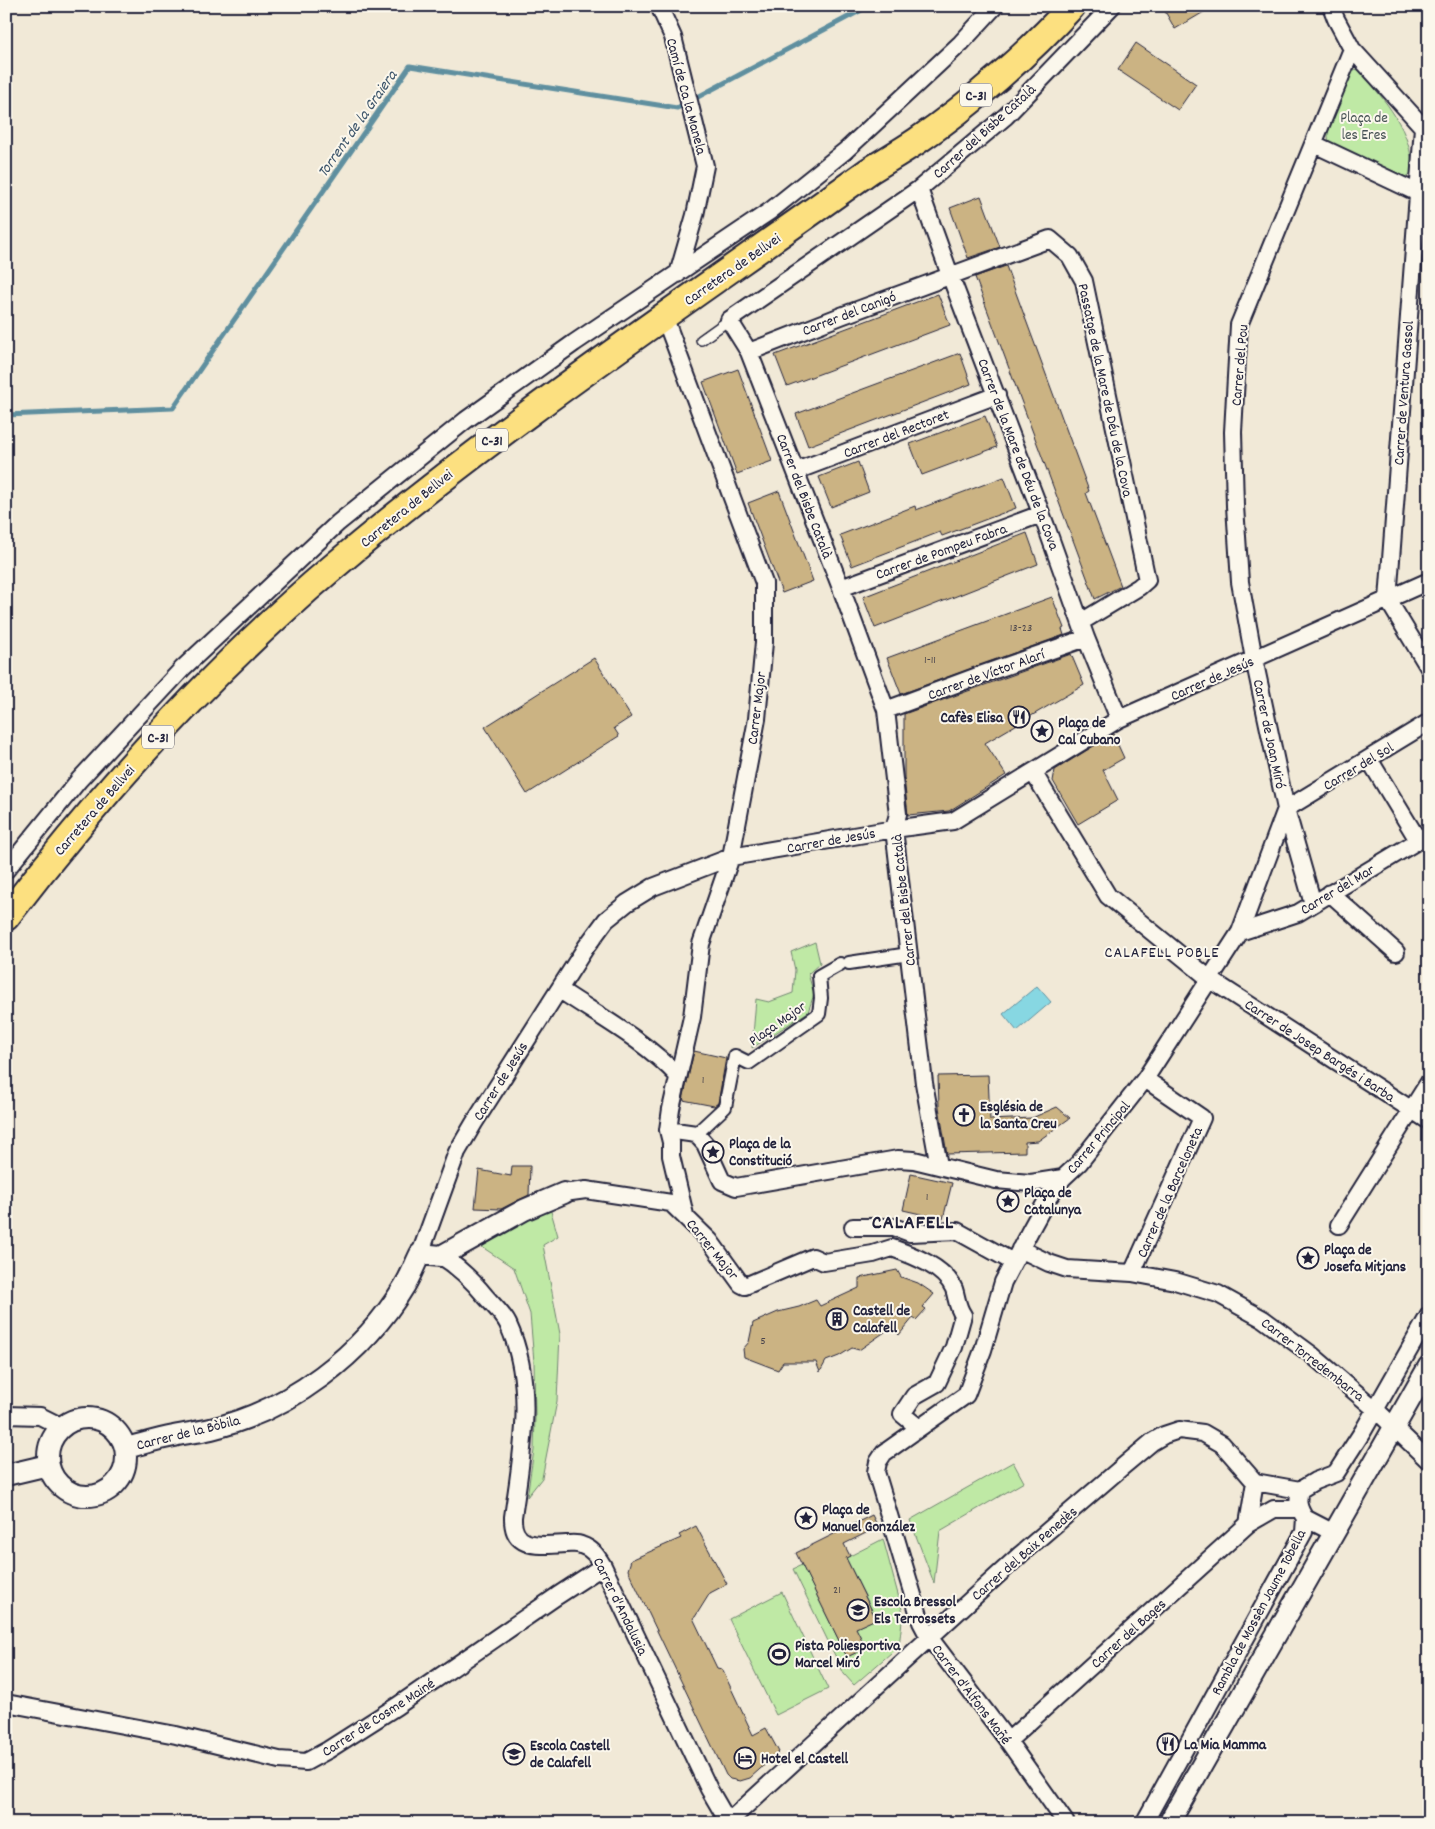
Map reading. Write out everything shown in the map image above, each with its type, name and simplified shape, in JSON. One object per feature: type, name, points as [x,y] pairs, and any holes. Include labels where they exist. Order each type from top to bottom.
[{"type":"main road","name":"Carretera de Bellvei","points":[[868,171],[956,96],[1048,6]]},
{"type":"main road","points":[[1019,36],[1059,6]]},
{"type":"main road","name":"Carretera de Bellvei","points":[[6,917],[93,809],[182,710],[272,622],[332,568],[426,490],[503,432],[868,171],[917,141],[963,106],[1056,25],[1072,6]]},
{"type":"street","name":"Camí de Ca la Manela","points":[[659,6],[673,38],[705,166],[695,215],[678,274]]},
{"type":"street","points":[[6,870],[79,780],[183,668],[326,534],[466,420],[574,343],[770,211],[845,151],[961,43],[995,6]]},
{"type":"street","name":"Carrer del Bisbe Català","points":[[939,1166],[924,1083],[894,829],[898,814],[886,710],[749,352],[729,320],[919,190],[1006,116],[1112,6]]},
{"type":"street","points":[[1332,6],[1352,49],[1426,124]]},
{"type":"street","name":"Carrer del Pou","points":[[1254,659],[1240,582],[1235,506],[1234,432],[1239,325],[1352,49]]},
{"type":"street","name":"Carrer de Ventura Gassol","points":[[1388,600],[1418,193],[1426,124]]},
{"type":"street","points":[[1314,144],[1418,193]]},
{"type":"street","name":"Carrer de la Mare de Déu de la Cova","points":[[919,190],[1086,638],[1119,719]]},
{"type":"street","name":"Passatge de la Mare de Déu de la Cova","points":[[950,275],[1050,239],[1070,256],[1084,281],[1147,580],[1139,587],[1081,622]]},
{"type":"street","name":"Carrer del Canigó","points":[[749,352],[950,275]]},
{"type":"street","name":"Carrer Major","points":[[664,316],[764,583],[764,642],[757,719],[731,857],[701,944],[692,1017],[668,1130],[671,1142],[671,1156],[685,1215],[714,1246],[741,1284],[745,1286],[813,1257],[824,1262],[873,1254],[892,1248]]},
{"type":"street","name":"Carrer del Rectoret","points":[[796,471],[997,396]]},
{"type":"street","name":"Carrer de Pompeu Fabra","points":[[840,588],[1041,514]]},
{"type":"street","name":"Carrer de Jesús","points":[[420,1254],[457,1152],[586,947],[606,920],[627,903],[653,887],[731,857],[894,829],[954,821],[1119,719],[1429,582]]},
{"type":"street","points":[[1388,600],[1429,668]]},
{"type":"street","name":"Carrer de Víctor Alarí","points":[[886,710],[1086,638]]},
{"type":"street","name":"Carrer de Joan Miró","points":[[1254,659],[1286,809],[1313,904]]},
{"type":"street","name":"Carrer del Sol","points":[[1286,809],[1429,722]]},
{"type":"street","points":[[1369,759],[1423,837]]},
{"type":"street","name":"Carrer de Josep Bargés i Barba","points":[[1033,772],[1108,896],[1211,980],[1429,1121]]},
{"type":"street","name":"Carrer Principal","points":[[894,1446],[966,1395],[983,1350],[1003,1282],[1048,1198],[1145,1079],[1211,980],[1240,932],[1286,809]]},
{"type":"street","name":"Carrer del Mar","points":[[1240,932],[1298,912],[1423,837]]},
{"type":"street","points":[[1330,893],[1396,952]]},
{"type":"street","name":"Plaça Major","points":[[696,1134],[725,1107],[735,1056],[750,1063],[819,1014],[821,998],[819,976],[845,964],[909,954]]},
{"type":"street","points":[[560,988],[563,992],[643,1045],[664,1061],[678,1076]]},
{"type":"street","name":"Carrer de la Barceloneta","points":[[1132,1273],[1202,1118],[1145,1079]]},
{"type":"street","points":[[1339,1225],[1429,1082]]},
{"type":"street","points":[[668,1130],[696,1134],[705,1144],[722,1181],[736,1187],[898,1159],[914,1160],[996,1180],[1031,1183],[1063,1178]]},
{"type":"street","points":[[420,1254],[441,1256],[524,1210],[564,1193],[586,1190],[671,1202],[685,1215]]},
{"type":"street","name":"Carrer Torredembarra","points":[[853,1227],[894,1227],[910,1233],[957,1231],[1017,1256],[1067,1269],[1132,1273],[1175,1281],[1218,1294],[1263,1318],[1312,1355],[1375,1409],[1429,1461]]},
{"type":"street","points":[[894,1227],[892,1248],[926,1261],[949,1280],[954,1290],[958,1309],[962,1315],[954,1347],[937,1383],[914,1396],[902,1414],[919,1428]]},
{"type":"street","name":"Carrer de la Bòbila","points":[[126,1448],[211,1429],[246,1418],[285,1400],[330,1370],[354,1350],[375,1326],[405,1285],[420,1254]]},
{"type":"street","name":"Carrer d'Andalusia","points":[[441,1256],[458,1267],[508,1323],[520,1360],[526,1411],[513,1517],[513,1527],[516,1534],[521,1540],[532,1544],[580,1544],[594,1551],[603,1566],[704,1780],[728,1822]]},
{"type":"street","points":[[1248,1524],[1255,1482],[1300,1490],[1315,1481],[1336,1473],[1429,1314]]},
{"type":"street","name":"Rambla de Mossèn Jaume Tobella","points":[[1169,1823],[1429,1366]]},
{"type":"street","points":[[6,1415],[40,1416],[62,1427],[56,1431],[49,1446],[48,1465],[6,1475]]},
{"type":"street","name":"Carrer de la Bòbila","points":[[48,1465],[53,1476],[65,1490],[77,1495],[93,1496],[108,1491],[120,1479],[126,1467],[126,1448],[122,1437],[113,1426],[97,1418],[82,1417],[68,1422],[62,1427]]},
{"type":"street","name":"Carrer del Baix Penedès","points":[[728,1822],[929,1637],[1152,1442],[1164,1435],[1179,1430],[1203,1433],[1222,1444],[1255,1482]]},
{"type":"street","name":"Carrer d'Alfons Mañé","points":[[894,1446],[878,1462],[876,1472],[921,1622],[929,1637],[1008,1741],[1066,1823]]},
{"type":"street","name":"Rambla de Mossèn Jaume Tobella","points":[[1144,1823],[1304,1532],[1298,1499],[1300,1490]]},
{"type":"street","name":"Carrer del Bages","points":[[1008,1741],[1248,1524],[1274,1509],[1302,1513]]},
{"type":"street","points":[[1302,1513],[1334,1533]]},
{"type":"street","name":"Carrer de Cosme Mainé","points":[[6,1703],[176,1734],[279,1760],[306,1762],[397,1706],[556,1596],[603,1566]]},
{"type":"lane","points":[[701,340],[729,320]]},
{"type":"green space","name":"Plaça de les Eres","points":[[1355,69],[1359,70],[1378,92],[1402,129],[1411,157],[1412,172],[1409,175],[1402,178],[1330,143],[1328,136],[1331,123]]},
{"type":"green space","points":[[815,942],[820,963],[808,974],[814,994],[808,1012],[752,1048],[756,999],[769,1002],[793,993],[795,970],[791,952]]},
{"type":"green space","points":[[550,1208],[558,1236],[543,1245],[560,1334],[557,1401],[542,1478],[527,1497],[534,1450],[535,1417],[534,1362],[530,1314],[514,1268],[482,1247],[532,1215]]},
{"type":"green space","points":[[1013,1462],[1024,1482],[940,1531],[934,1583],[910,1520]]},
{"type":"green space","points":[[883,1539],[903,1613],[899,1646],[854,1685],[844,1674],[793,1569],[802,1565],[847,1657],[866,1648],[856,1628],[876,1618],[846,1558]]},
{"type":"green space","name":"Pista Poliesportiva Marcel Miró","points":[[782,1592],[828,1689],[776,1715],[729,1619]]},
{"type":"water","points":[[1037,986],[1051,1002],[1017,1031],[1003,1014]]},
{"type":"building","points":[[1162,6],[1214,6],[1175,29]]},
{"type":"building","points":[[1136,43],[1196,84],[1178,110],[1118,70]]},
{"type":"building","points":[[981,196],[1000,247],[968,258],[950,208]]},
{"type":"building","points":[[1006,266],[1089,491],[1086,493],[1121,586],[1095,599],[975,277]]},
{"type":"building","points":[[938,294],[950,325],[787,386],[775,355]]},
{"type":"building","points":[[960,353],[971,384],[808,446],[796,414]]},
{"type":"building","points":[[738,369],[772,461],[737,474],[703,382]]},
{"type":"building","points":[[985,416],[997,447],[922,475],[910,444]]},
{"type":"building","points":[[858,462],[869,492],[831,507],[819,477]]},
{"type":"building","points":[[1004,477],[1016,508],[942,536],[940,532],[852,566],[840,535],[915,506],[916,510]]},
{"type":"building","points":[[779,491],[813,581],[782,593],[748,503]]},
{"type":"building","points":[[1027,533],[1038,564],[875,628],[863,597]]},
{"type":"building","points":[[1052,597],[1064,628],[1062,629],[1064,635],[901,694],[887,658]]},
{"type":"building","points":[[1071,654],[1084,685],[985,743],[1006,775],[949,811],[908,815],[904,777],[904,714]]},
{"type":"building","points":[[594,658],[631,717],[614,728],[619,736],[527,794],[485,727]]},
{"type":"building","points":[[1113,734],[1124,758],[1103,770],[1118,800],[1078,824],[1053,781],[1055,770]]},
{"type":"building","points":[[694,1051],[726,1058],[718,1103],[714,1106],[683,1100]]},
{"type":"building","name":"Església de la Santa Creu","points":[[988,1075],[990,1120],[1032,1118],[1057,1107],[1070,1118],[1038,1141],[1025,1142],[1025,1152],[947,1154],[939,1107],[938,1076]]},
{"type":"building","points":[[512,1166],[530,1166],[529,1195],[501,1209],[475,1208],[479,1170],[511,1176]]},
{"type":"building","points":[[911,1174],[952,1183],[943,1219],[903,1210]]},
{"type":"building","name":"Castell de Calafell","points":[[897,1270],[901,1277],[918,1283],[934,1294],[923,1307],[926,1309],[916,1320],[913,1318],[899,1335],[892,1327],[859,1350],[852,1348],[826,1361],[820,1372],[816,1362],[783,1362],[778,1370],[744,1357],[743,1349],[749,1342],[753,1323],[778,1312],[799,1307],[816,1300],[820,1306],[859,1288],[859,1278]]},
{"type":"building","points":[[872,1515],[878,1527],[844,1544],[850,1556],[846,1558],[876,1619],[856,1628],[866,1648],[847,1657],[796,1553]]},
{"type":"building","points":[[696,1526],[727,1584],[710,1593],[693,1618],[717,1668],[722,1669],[753,1735],[766,1728],[779,1752],[750,1778],[740,1781],[730,1779],[726,1775],[628,1570],[631,1560],[681,1538],[679,1535]]},
{"type":"waterway","name":"Torrent de la Graiera","points":[[6,415],[173,408],[410,66],[677,108],[869,6]]},
{"type":"place","name":"Cafès Elisa","points":[[1019,717]]},
{"type":"place","name":"Plaça de Cal Cubano","points":[[1042,731]]},
{"type":"place","name":"Església de la Santa Creu","points":[[964,1115]]},
{"type":"place","name":"Plaça de la Constitució","points":[[713,1152]]},
{"type":"place","name":"Plaça de Catalunya","points":[[1008,1201]]},
{"type":"place","name":"Plaça de Josefa Mitjans","points":[[1308,1258]]},
{"type":"place","name":"Castell de Calafell","points":[[837,1319]]},
{"type":"place","name":"Plaça de Manuel González","points":[[806,1518]]},
{"type":"place","name":"Escola Bressol Els Terrossets","points":[[858,1610]]},
{"type":"place","name":"Pista Poliesportiva Marcel Miró","points":[[779,1654]]},
{"type":"place","name":"La Mia Mamma","points":[[1168,1744]]},
{"type":"place","name":"Escola Castell de Calafell","points":[[514,1754]]},
{"type":"place","name":"Hotel el Castell","points":[[745,1758]]},
{"type":"district","name":"CALAFELL POBLE","points":[[1162,951]]},
{"type":"district","name":"CALAFELL","points":[[913,1221]]}]
